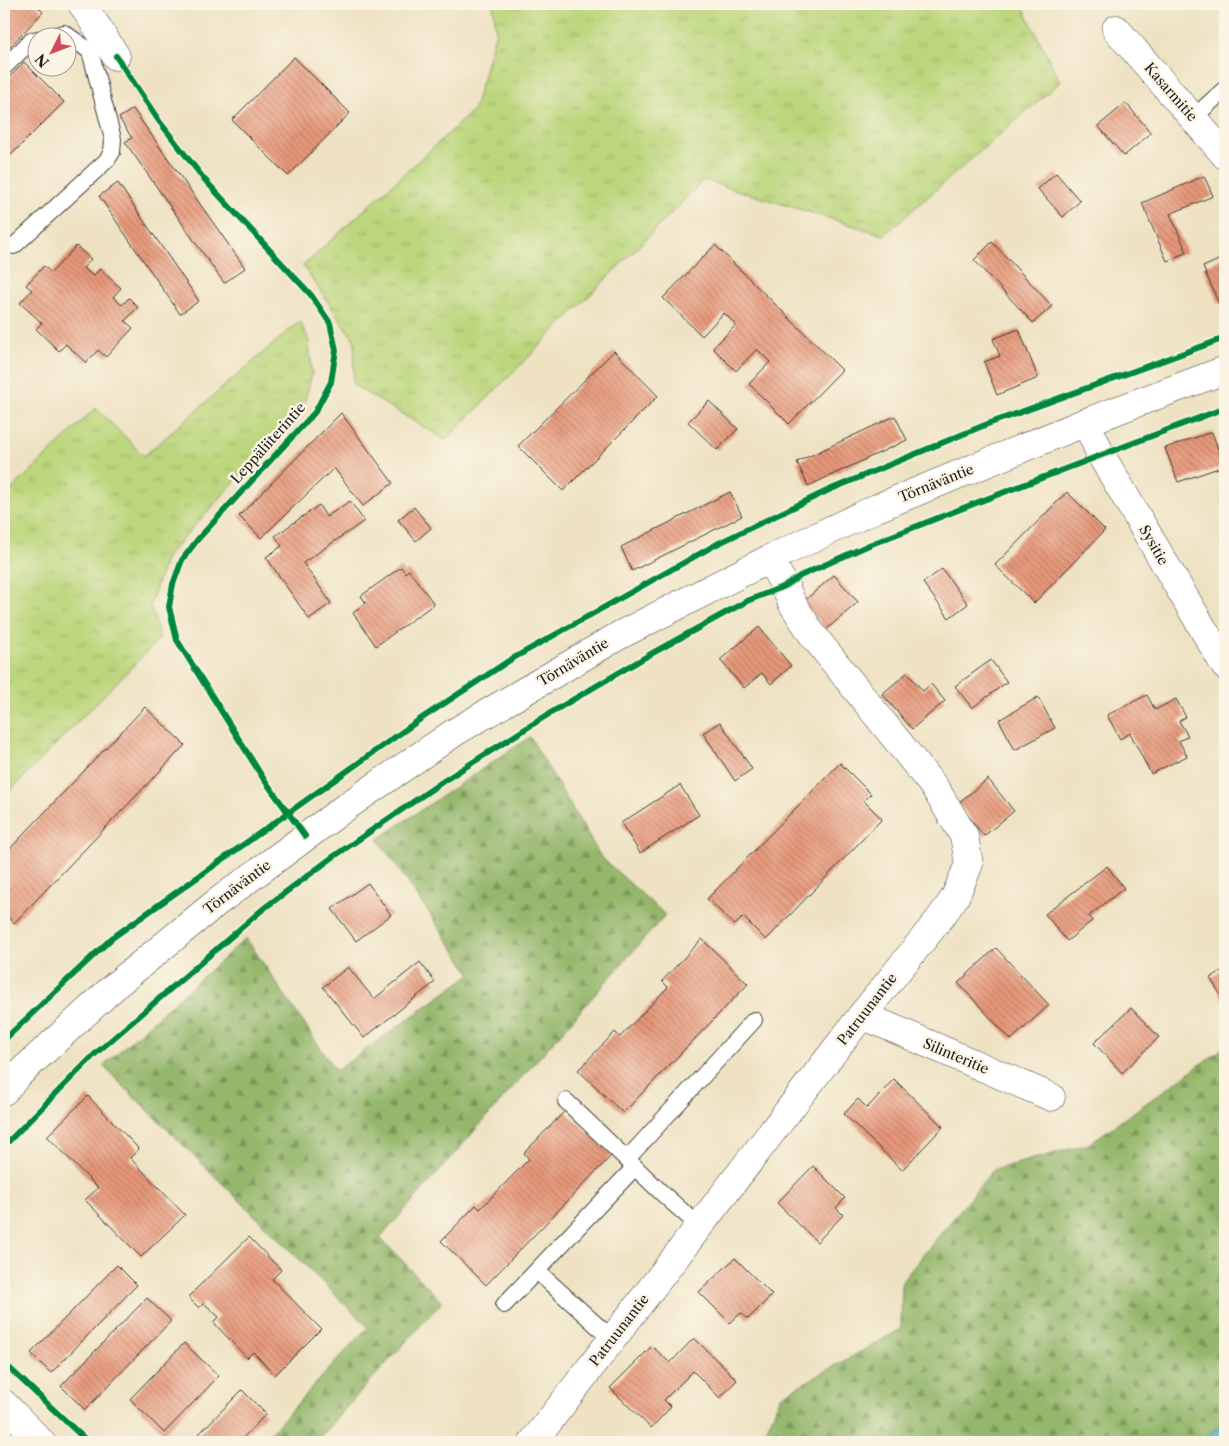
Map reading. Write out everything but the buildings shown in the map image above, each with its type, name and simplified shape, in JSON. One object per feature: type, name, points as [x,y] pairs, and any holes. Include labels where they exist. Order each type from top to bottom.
[{"type":"street","points":[[82,4],[104,49]]},
{"type":"street","name":"Kasarmitie","points":[[1116,29],[1225,155]]},
{"type":"street","name":"Törnäväntie","points":[[4,1091],[19,1074],[117,984],[216,903],[350,804],[455,732],[620,635],[877,508],[1086,422],[1225,370]]},
{"type":"street","name":"Sysitie","points":[[1086,422],[1101,455],[1225,666]]},
{"type":"street","name":"Patruunantie","points":[[533,1442],[955,897],[969,864],[964,836],[935,788],[812,634],[792,603],[785,586],[769,560]]},
{"type":"street","name":"Silinteritie","points":[[862,1015],[1051,1097]]},
{"type":"street","points":[[7,1410],[41,1442]]},
{"type":"lane","points":[[14,246],[107,160],[112,152],[113,139],[104,49],[78,39]]},
{"type":"lane","points":[[4,67],[28,44]]},
{"type":"lane","points":[[1193,118],[1225,89]]},
{"type":"lane","points":[[504,1305],[537,1271],[754,1020]]},
{"type":"lane","points":[[566,1101],[699,1226]]},
{"type":"lane","points":[[537,1271],[612,1339]]},
{"type":"green space","points":[[493,4],[1026,4],[1023,7],[1060,82],[884,235],[704,180],[446,440],[353,385],[355,341],[303,266],[474,110],[496,31]]},
{"type":"green space","points":[[300,321],[309,341],[312,374],[303,407],[166,557],[150,605],[160,638],[4,797],[4,497],[96,408],[144,456]]},
{"type":"green space","points":[[530,737],[601,857],[665,915],[380,1238],[442,1302],[315,1442],[262,1442],[368,1327],[103,1066],[246,938],[336,1071],[471,974],[378,839]]},
{"type":"green space","points":[[1225,1047],[1225,1422],[1198,1442],[761,1442],[781,1396],[901,1329],[902,1281],[993,1170],[1089,1144]]},
{"type":"water","points":[[1225,1422],[1225,1442],[1198,1442]]},
{"type":"cycle path","name":"Leppäliiterintie","points":[[116,56],[159,121],[204,179],[311,295],[330,323],[336,350],[331,382],[315,412],[198,539],[182,560],[173,584],[169,607],[177,640],[263,778],[305,836]]},
{"type":"cycle path","points":[[4,1040],[112,938],[419,720],[510,660],[717,544],[829,490],[985,425],[1225,338]]},
{"type":"cycle path","points":[[4,1146],[95,1054],[263,909],[333,857],[442,782],[552,712],[649,655],[747,601],[785,586],[800,576],[869,545],[1225,408]]},
{"type":"cycle path","points":[[4,1363],[88,1442]]}]
